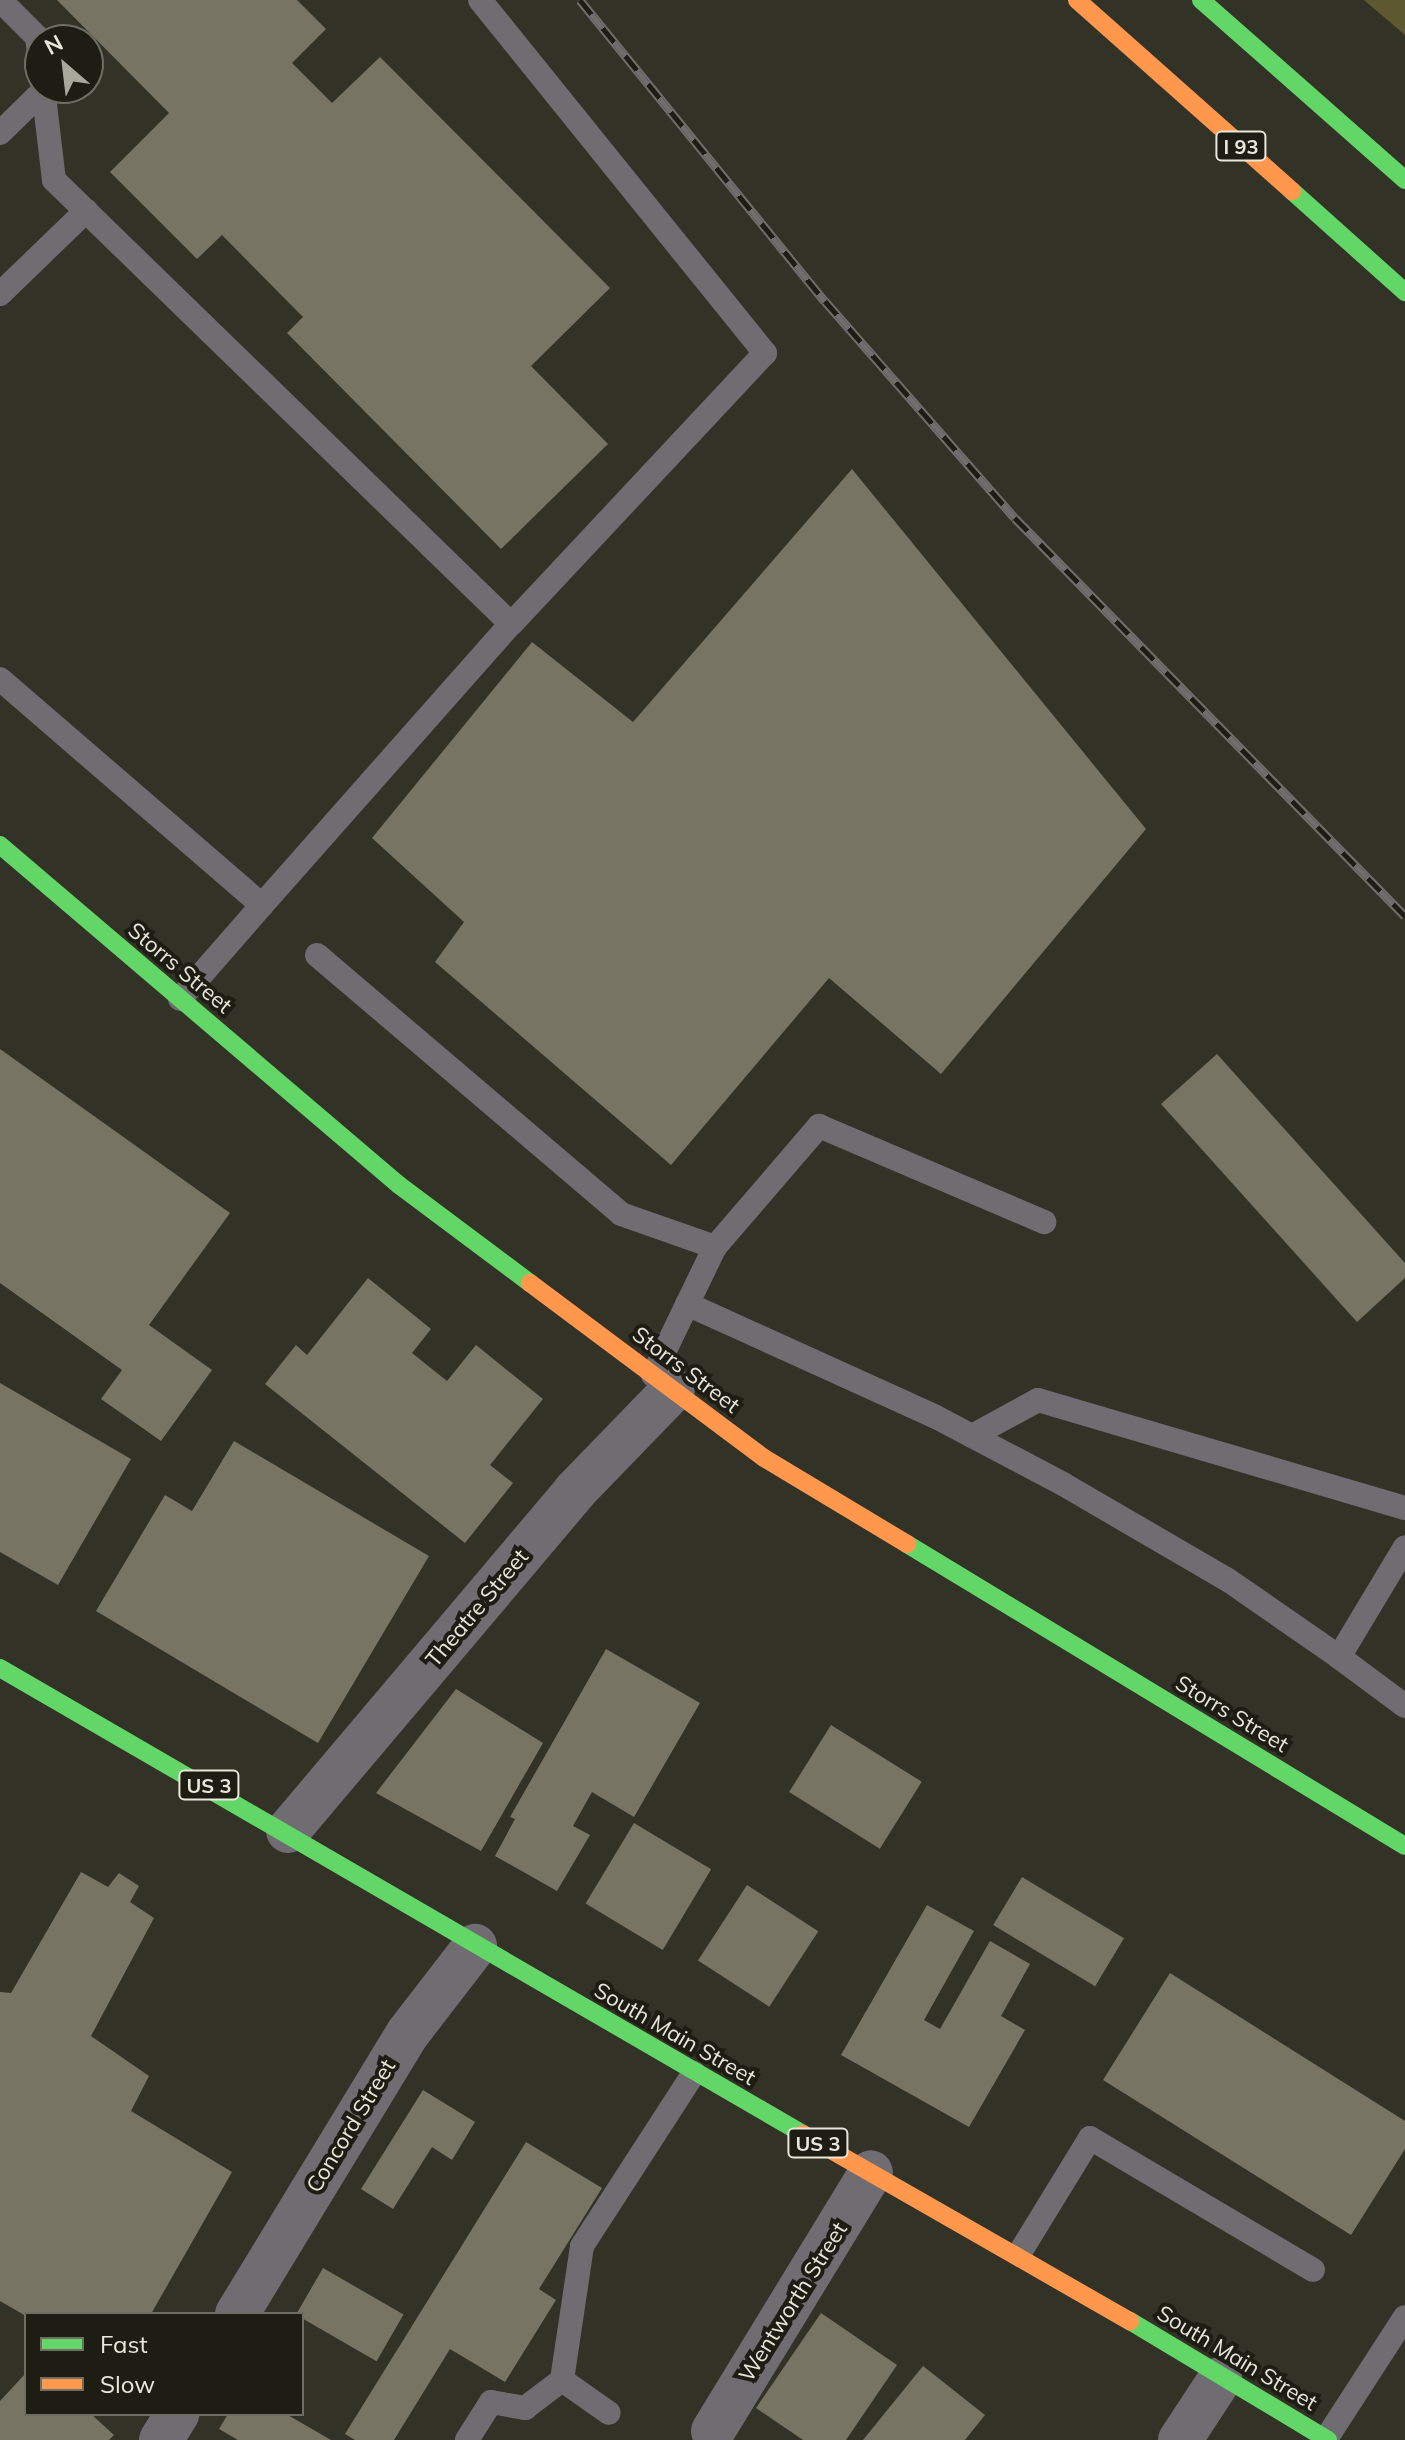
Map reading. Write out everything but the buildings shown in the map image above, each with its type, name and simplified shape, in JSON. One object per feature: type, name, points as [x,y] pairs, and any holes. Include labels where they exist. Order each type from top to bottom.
[{"type":"main road","name":"I 93","points":[[1077,0],[1405,292]]},
{"type":"main road","points":[[1201,0],[1405,180]]},
{"type":"main road","name":"Storrs Street","points":[[0,845],[399,1185],[764,1458],[1405,1846]]},
{"type":"main road","name":"South Main Street","points":[[0,1668],[288,1831],[475,1946],[694,2073],[1019,2254],[1220,2379],[1327,2440]]},
{"type":"street","name":"Theatre Street","points":[[288,1831],[663,1383]]},
{"type":"street","name":"Concord Street","points":[[238,2312],[408,2033],[475,1946]]},
{"type":"street","name":"Wentworth Street","points":[[713,2431],[871,2172]]},
{"type":"street","points":[[1180,2440],[1220,2379]]},
{"type":"street","points":[[161,2440],[176,2416]]},
{"type":"lane","points":[[0,0],[24,24]]},
{"type":"lane","points":[[180,999],[511,624],[765,353],[480,0]]},
{"type":"lane","points":[[0,133],[28,104]]},
{"type":"lane","points":[[45,104],[54,180],[511,624]]},
{"type":"lane","points":[[0,294],[86,211]]},
{"type":"lane","points":[[0,679],[262,905]]},
{"type":"lane","points":[[317,955],[621,1214],[715,1247]]},
{"type":"lane","points":[[663,1383],[687,1304],[715,1247],[819,1126],[1044,1222]]},
{"type":"lane","points":[[687,1304],[972,1436],[1228,1580],[1405,1706]]},
{"type":"lane","points":[[972,1436],[1038,1400],[1405,1508]]},
{"type":"lane","points":[[1339,1657],[1405,1547]]},
{"type":"lane","points":[[467,2440],[491,2402],[525,2408],[562,2380],[582,2246],[694,2073]]},
{"type":"lane","points":[[1019,2254],[1090,2138],[1313,2270]]},
{"type":"lane","points":[[1327,2440],[1405,2317]]},
{"type":"lane","points":[[562,2380],[609,2413]]},
{"type":"shaded area","points":[[1364,0],[1405,0],[1405,35]]},
{"type":"railway","points":[[580,0],[825,301],[1015,518],[1405,916]]},
{"type":"traffic: fast","points":[[1201,0],[1405,180]]},
{"type":"traffic: fast","points":[[1292,191],[1405,292]]},
{"type":"traffic: fast","points":[[0,845],[399,1185],[530,1283]]},
{"type":"traffic: fast","points":[[907,1544],[1405,1846]]},
{"type":"traffic: fast","points":[[0,1668],[803,2134]]},
{"type":"traffic: fast","points":[[1130,2321],[1328,2440]]},
{"type":"traffic: slow","points":[[1077,0],[1292,191]]},
{"type":"traffic: slow","points":[[530,1283],[764,1458],[907,1544]]},
{"type":"traffic: slow","points":[[803,2134],[1130,2321]]}]
